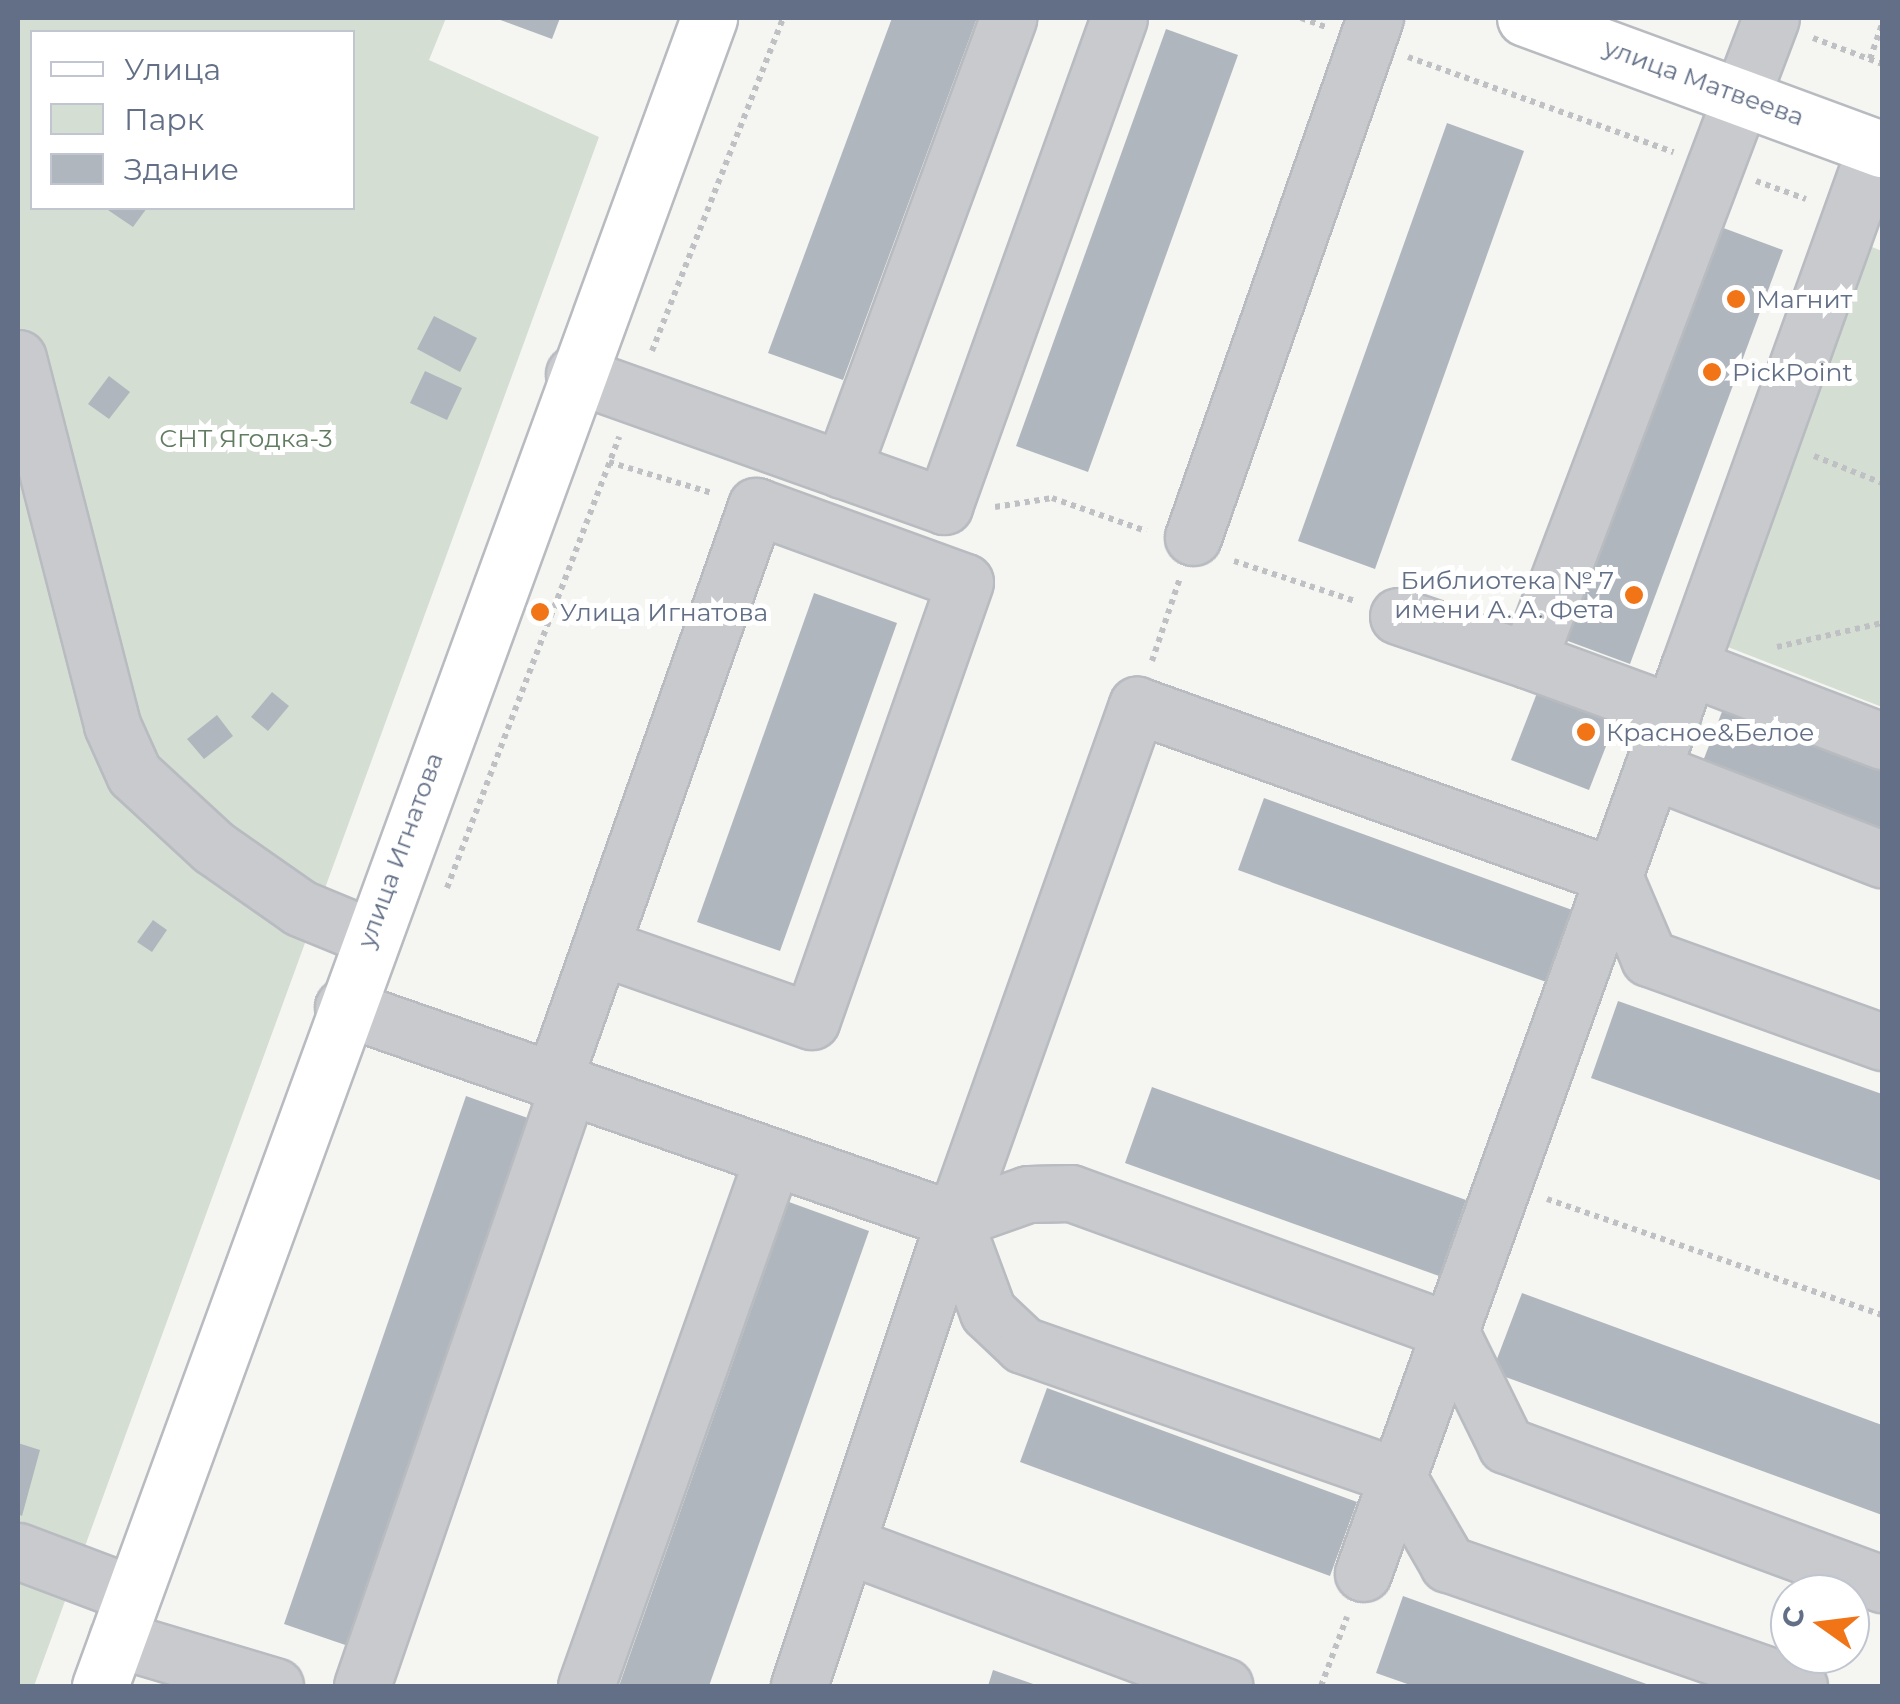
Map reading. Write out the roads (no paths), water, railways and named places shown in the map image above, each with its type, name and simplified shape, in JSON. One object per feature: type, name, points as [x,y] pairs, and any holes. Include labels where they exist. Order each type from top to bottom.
[{"type":"main road","name":"улица Игнатова","points":[[116,1640],[368,936],[708,18]]},
{"type":"main road","name":"улица Матвеева","points":[[1525,18],[1589,28],[1743,97],[1879,148]]},
{"type":"lane","points":[[842,470],[1008,18]]},
{"type":"lane","points":[[574,374],[944,506],[1119,18]]},
{"type":"lane","points":[[1528,660],[1770,20]]},
{"type":"lane","points":[[1193,537],[1371,30]]},
{"type":"lane","points":[[1362,1574],[1879,148]]},
{"type":"lane","points":[[18,358],[112,725],[134,774],[212,847],[300,908],[368,936]]},
{"type":"lane","points":[[362,1686],[561,1084],[600,947],[756,506],[965,582],[811,1021],[600,947]]},
{"type":"lane","points":[[1398,616],[1528,660],[1681,690],[1882,741]]},
{"type":"lane","points":[[799,1686],[954,1220],[1137,705],[1614,876],[1649,958],[1882,1042]]},
{"type":"lane","points":[[1652,770],[1882,859]]},
{"type":"lane","points":[[343,1008],[954,1220],[1028,1194],[1072,1193],[1450,1331],[1506,1446],[1882,1584]]},
{"type":"lane","points":[[586,1686],[774,1158]]},
{"type":"lane","points":[[954,1220],[988,1312],[1023,1346],[1398,1476],[1448,1564],[1799,1686]]},
{"type":"lane","points":[[846,1545],[1225,1686]]},
{"type":"lane","points":[[18,1550],[116,1640],[275,1686]]},
{"type":"place","name":"Магнит","points":[[1736,299]]},
{"type":"place","name":"PickPoint","points":[[1712,372]]},
{"type":"place","name":"Библиотека № 7 имени А. А. Фета","points":[[1634,595]]},
{"type":"place","name":"Улица Игнатова","points":[[540,612]]},
{"type":"place","name":"Красное&Белое","points":[[1586,732]]},
{"type":"park label","name":"СНТ Ягодка-3","points":[[246,438]]}]
